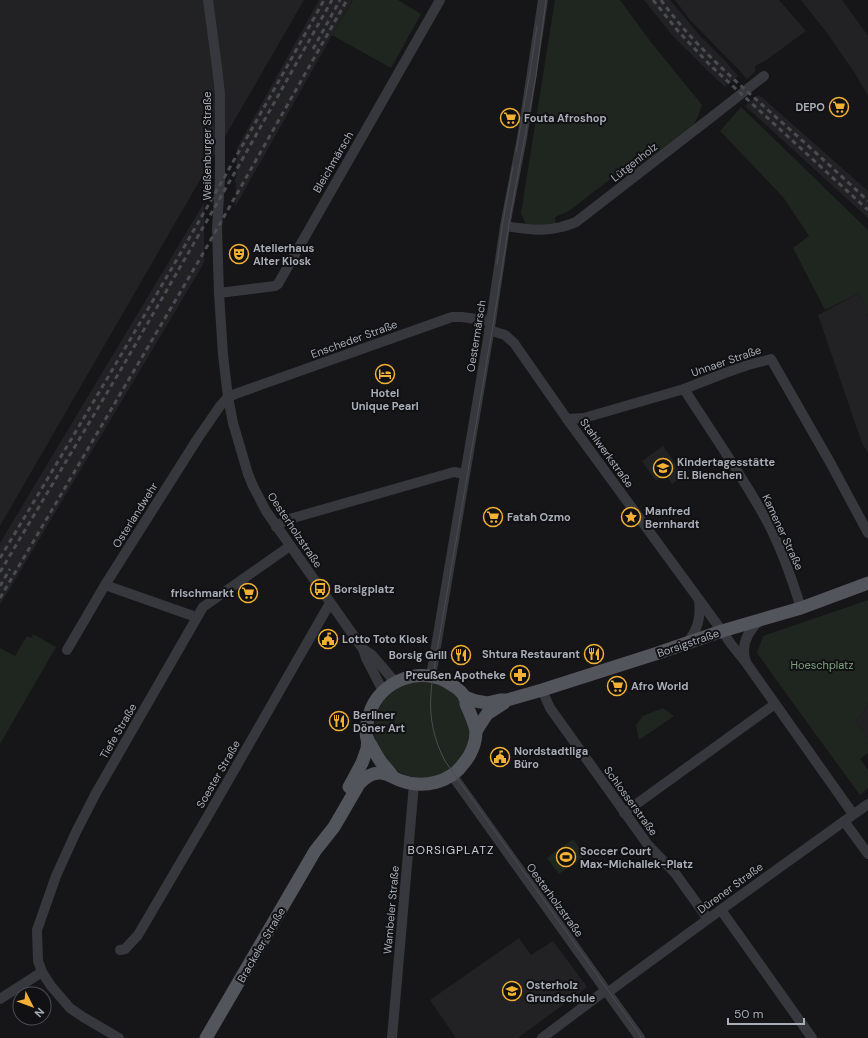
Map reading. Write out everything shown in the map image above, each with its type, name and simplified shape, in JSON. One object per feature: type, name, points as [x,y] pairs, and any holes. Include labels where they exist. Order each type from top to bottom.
[{"type":"main road","name":"Borsigstraße","points":[[465,698],[484,703],[507,700],[722,631],[802,608],[868,583]]},
{"type":"main road","points":[[419,675],[431,676],[447,682],[458,690],[465,698],[476,731],[475,740],[471,753],[464,764],[452,775],[433,784],[414,784],[393,777],[378,758],[368,739],[368,720],[371,709],[376,700],[395,682],[419,675]]},
{"type":"main road","name":"Borsigstraße","points":[[476,731],[487,714],[507,700]]},
{"type":"main road","name":"Brackeler Straße","points":[[315,851],[316,839],[331,818],[362,763],[367,749],[368,739]]},
{"type":"main road","name":"Brackeler Straße","points":[[206,1038],[315,851],[334,827],[359,784],[370,775],[378,773],[393,777]]},
{"type":"street","name":"Weißenburger Straße","points":[[208,0],[220,94],[220,179],[217,230],[219,293]]},
{"type":"street","name":"Bleichmärsch","points":[[219,293],[275,286],[278,284],[440,0]]},
{"type":"street","name":"Oestermärsch","points":[[431,676],[490,326],[505,226],[522,138],[543,0]]},
{"type":"street","name":"Lütgenholz","points":[[505,226],[546,230],[562,227],[576,222],[764,76]]},
{"type":"street","name":"Oesterholzstraße","points":[[219,293],[223,355],[228,398],[233,423],[248,474],[259,499],[276,527],[363,649],[366,658],[384,691]]},
{"type":"street","name":"Enscheder Straße","points":[[228,398],[238,392],[452,317],[462,317],[490,326]]},
{"type":"street","name":"Stahlwerkstraße","points":[[490,326],[505,335],[514,343],[567,419],[747,664],[853,814]]},
{"type":"street","name":"Unnaer Straße","points":[[567,419],[584,418],[684,389],[725,372],[771,359],[831,464],[868,533]]},
{"type":"street","name":"Kamener Straße","points":[[684,389],[726,452],[768,524],[780,549],[802,608]]},
{"type":"street","name":"Osterlandwehr","points":[[67,650],[105,585],[198,438],[220,406],[228,398]]},
{"type":"street","points":[[276,527],[286,520],[454,472],[465,474]]},
{"type":"street","name":"Tiefe Straße","points":[[119,1038],[70,1008],[51,986],[42,972],[38,961],[37,930],[56,876],[76,832],[96,793],[196,617],[203,607],[290,546]]},
{"type":"street","points":[[105,585],[196,617]]},
{"type":"street","points":[[687,643],[697,626],[700,614],[699,600]]},
{"type":"street","name":"Soester Straße","points":[[120,950],[125,949],[138,935],[206,820],[330,603]]},
{"type":"street","name":"Stahlwerkstraße","points":[[747,664],[744,656],[746,641],[752,628],[760,620]]},
{"type":"street","name":"Oesterholzstraße","points":[[363,649],[372,655],[395,682]]},
{"type":"street","name":"Schlosserstraße","points":[[542,690],[550,708],[624,813],[652,850],[675,873],[708,919]]},
{"type":"street","points":[[624,813],[775,704]]},
{"type":"street","name":"Oesterholzstraße","points":[[452,775],[640,1038]]},
{"type":"street","name":"Wambeler Straße","points":[[392,1038],[414,784]]},
{"type":"street","name":"Dürener Straße","points":[[542,1038],[868,804]]},
{"type":"street","points":[[844,821],[868,854]]},
{"type":"street","points":[[720,910],[812,1038]]},
{"type":"street","points":[[0,1000],[42,972]]},
{"type":"shaded area","points":[[0,0],[304,0],[0,526]]},
{"type":"shaded area","points":[[319,0],[352,0],[235,207],[236,183],[234,181],[236,177],[237,148]]},
{"type":"shaded area","points":[[644,0],[670,0],[700,36],[738,76],[725,87],[672,35]]},
{"type":"shaded area","points":[[675,0],[779,0],[806,31],[765,61],[755,66],[755,72],[747,79],[690,20]]},
{"type":"shaded area","points":[[801,0],[842,0],[866,33],[868,36],[868,96],[855,73],[827,33]]},
{"type":"shaded area","points":[[758,95],[868,191],[868,218],[745,106]]},
{"type":"shaded area","points":[[204,203],[204,263],[0,605],[0,543]]},
{"type":"shaded area","points":[[859,293],[866,306],[868,317],[868,453],[862,443],[818,315]]},
{"type":"shaded area","name":"Kindertagesstätte EI. Bienchen","points":[[663,446],[684,476],[672,484],[665,474],[656,481],[642,461]]},
{"type":"shaded area","points":[[868,703],[868,738],[855,720],[863,714]]},
{"type":"shaded area","name":"Osterholz Grundschule","points":[[519,938],[531,955],[553,941],[587,987],[518,1038],[456,1038],[430,1000]]},
{"type":"green space","points":[[353,0],[398,0],[421,14],[391,68],[332,35]]},
{"type":"green space","points":[[555,0],[620,0],[650,41],[702,105],[692,128],[627,178],[622,170],[569,211],[555,217],[556,224],[544,226],[526,225],[521,213]]},
{"type":"green space","points":[[741,107],[868,230],[868,317],[866,306],[859,293],[825,310],[793,248],[809,236],[783,197],[720,131]]},
{"type":"green space","name":"Hoeschplatz","points":[[868,600],[868,703],[863,714],[855,720],[868,738],[868,753],[860,759],[868,770],[868,788],[860,795],[757,653],[763,636]]},
{"type":"green space","points":[[33,634],[56,647],[0,744],[0,648],[15,656],[27,636],[31,638]]},
{"type":"green space","points":[[422,682],[440,686],[449,690],[456,696],[462,703],[466,712],[470,730],[466,748],[462,757],[456,764],[449,770],[440,774],[422,778],[404,774],[395,770],[388,764],[382,757],[378,748],[374,730],[378,712],[382,703],[388,696],[395,690],[404,686]]},
{"type":"green space","points":[[663,708],[674,716],[639,740],[636,725],[643,716]]},
{"type":"green space","name":"Soccer Court Max-Michallek-Platz","points":[[573,839],[585,856],[559,874],[547,858]]},
{"type":"tram line","points":[[546,0],[536,76],[511,212],[435,663],[431,690],[431,712],[435,737],[445,761],[642,1038]]},
{"type":"tram line","points":[[516,152],[537,26]]},
{"type":"tram line","points":[[497,264],[513,166]]},
{"type":"railway","points":[[0,558],[165,280],[324,0]]},
{"type":"railway","points":[[0,572],[120,371],[238,167],[332,0]]},
{"type":"railway","points":[[313,49],[340,0]]},
{"type":"railway","points":[[0,598],[201,257],[347,0]]},
{"type":"railway","points":[[653,0],[678,31],[711,66],[868,210]]},
{"type":"railway","points":[[661,0],[698,45],[868,201]]},
{"type":"railway","points":[[0,586],[10,569]]},
{"type":"place","name":"DEPO","points":[[839,107]]},
{"type":"place","name":"Fouta Afroshop","points":[[510,118]]},
{"type":"place","name":"Atelierhaus Alter Kiosk","points":[[239,254]]},
{"type":"place","name":"Hotel Unique Pearl","points":[[385,374]]},
{"type":"place","name":"Kindertagesstätte EI. Bienchen","points":[[663,468]]},
{"type":"place","name":"Fatah Ozmo","points":[[493,517]]},
{"type":"place","name":"Manfred Bernhardt","points":[[631,517]]},
{"type":"place","name":"Borsigplatz","points":[[320,589]]},
{"type":"place","name":"frischmarkt","points":[[248,593]]},
{"type":"place","name":"Lotto Toto Kiosk","points":[[328,639]]},
{"type":"place","name":"Shtura Restaurant","points":[[594,654]]},
{"type":"place","name":"Borsig Grill","points":[[461,655]]},
{"type":"place","name":"Preußen Apotheke","points":[[520,675]]},
{"type":"place","name":"Afro World","points":[[617,686]]},
{"type":"place","name":"Berliner Döner Art","points":[[339,721]]},
{"type":"place","name":"Nordstadtliga Büro","points":[[500,757]]},
{"type":"place","name":"Soccer Court Max-Michallek-Platz","points":[[566,857]]},
{"type":"place","name":"Osterholz Grundschule","points":[[512,991]]},
{"type":"district","name":"BORSIGPLATZ","points":[[451,850]]}]
